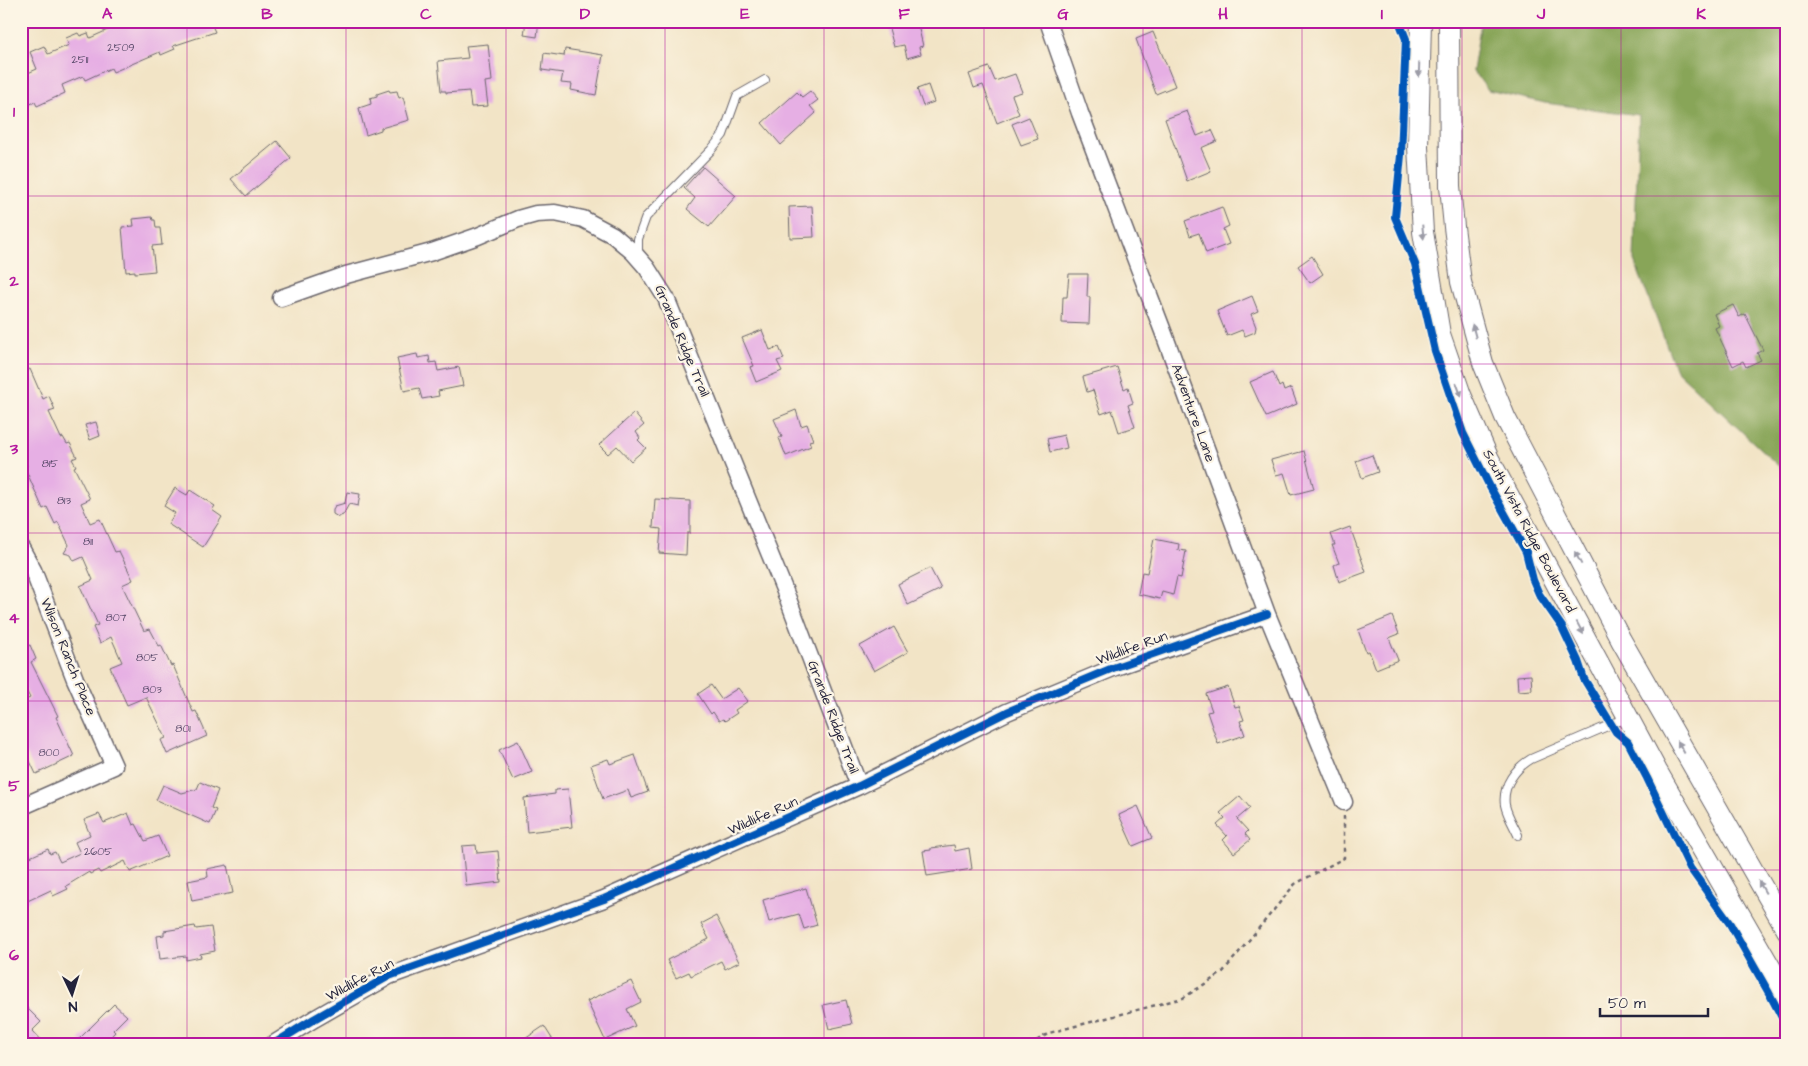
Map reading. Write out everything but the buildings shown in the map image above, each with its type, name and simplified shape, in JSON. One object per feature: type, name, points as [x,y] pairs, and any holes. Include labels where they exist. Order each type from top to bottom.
[{"type":"street","name":"Adventure Lane","points":[[1048,21],[1080,113],[1267,614],[1344,802]]},
{"type":"street","name":"South Vista Ridge Boulevard","points":[[1421,21],[1418,156],[1423,232],[1440,334],[1461,395],[1488,457],[1657,771],[1787,996]]},
{"type":"street","points":[[1449,21],[1450,176],[1454,227],[1461,282],[1483,363],[1505,417],[1617,632],[1787,930]]},
{"type":"street","name":"Grande Ridge Trail","points":[[280,298],[346,275],[432,252],[536,214],[555,214],[584,219],[613,235],[638,257],[655,278],[666,298],[788,599],[859,786]]},
{"type":"street","name":"Wilson Ranch Place","points":[[21,548],[33,570],[75,680],[114,766],[21,807]]},
{"type":"street","name":"Wildlife Run","points":[[272,1045],[389,976],[604,899],[859,786],[1007,712],[1113,668],[1267,614]]},
{"type":"lane","points":[[638,257],[638,239],[646,217],[723,135],[737,96],[765,80]]},
{"type":"lane","points":[[1518,835],[1505,805],[1507,788],[1512,776],[1520,766],[1531,759],[1628,717]]},
{"type":"path","points":[[1030,1045],[1049,1033],[1183,998],[1222,973],[1295,884],[1344,858],[1344,802]]},
{"type":"green space","points":[[1481,21],[1787,21],[1787,474],[1676,370],[1634,260],[1639,115],[1545,103],[1488,90],[1473,71]]},
{"type":"cycle path","points":[[1399,21],[1406,39],[1401,155],[1395,217],[1415,264],[1435,351],[1463,433],[1526,552],[1533,580],[1539,594],[1562,627],[1584,679],[1616,732],[1628,742],[1690,868],[1730,924],[1787,1027]]},
{"type":"cycle path","points":[[272,1045],[389,976],[604,899],[859,786],[1007,712],[1113,668],[1267,614]]}]
